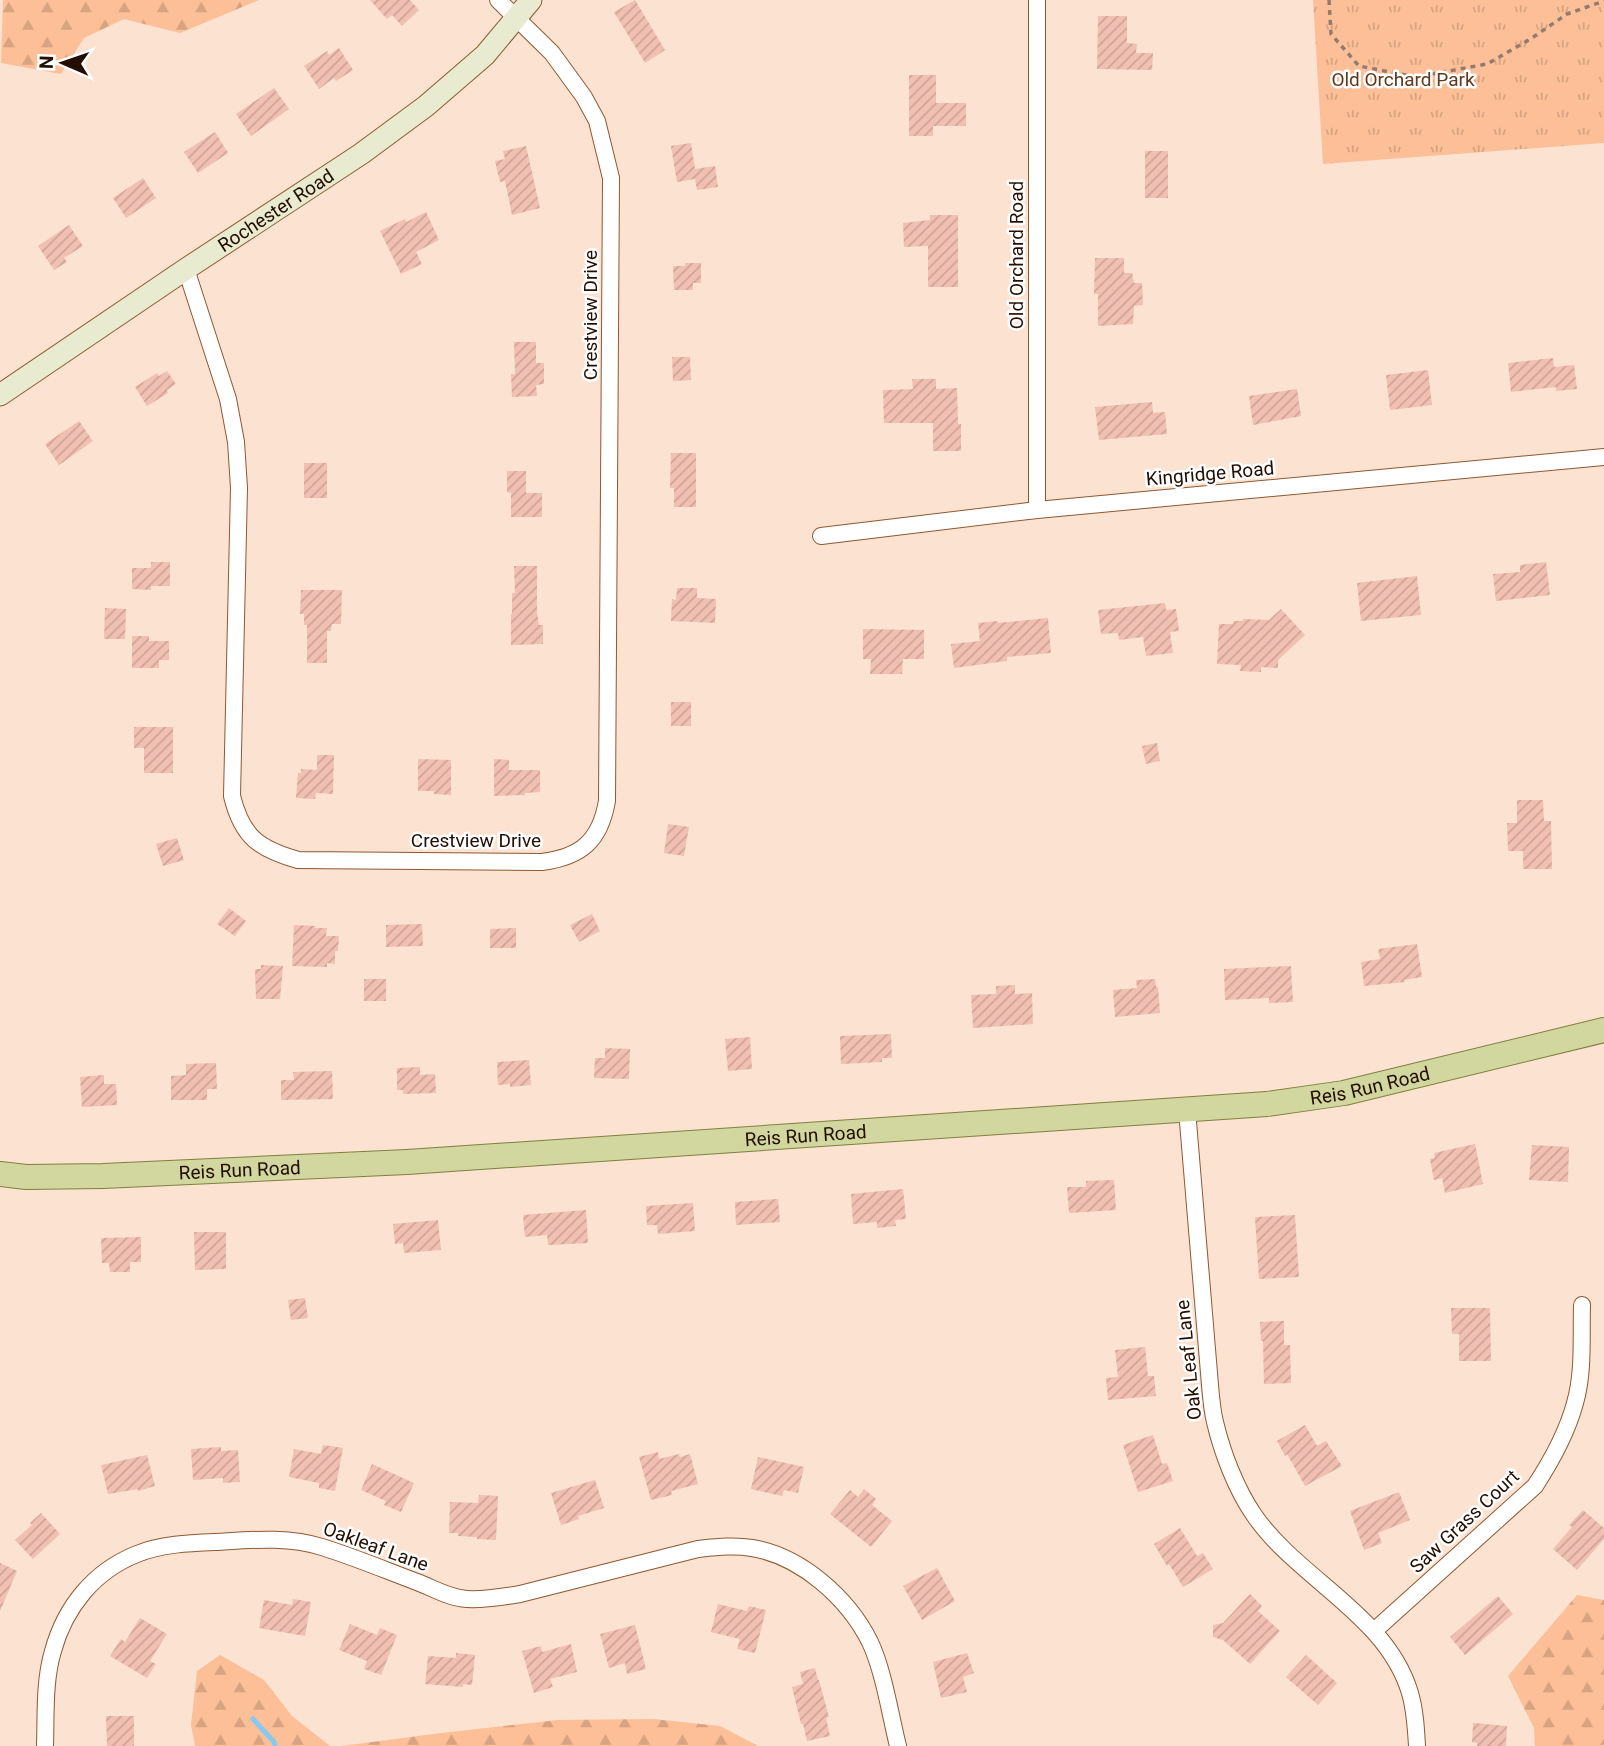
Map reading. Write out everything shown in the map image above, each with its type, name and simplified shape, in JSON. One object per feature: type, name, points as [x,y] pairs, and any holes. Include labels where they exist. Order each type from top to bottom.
[{"type":"main road","name":"Reis Run Road","points":[[0,1174],[26,1177],[103,1176],[395,1163],[1303,1100],[1344,1093],[1604,1030]]},
{"type":"street","name":"Crestview Drive","points":[[186,269],[228,399],[236,442],[239,490],[232,796],[243,825],[262,846],[274,853],[298,860],[542,862],[562,860],[581,850],[604,821],[607,802],[611,178],[597,121],[584,97],[552,53],[498,0]]},
{"type":"street","name":"Rochester Road","points":[[0,396],[361,154],[426,106],[485,55],[531,0]]},
{"type":"street","name":"Old Orchard Road","points":[[1037,0],[1037,510]]},
{"type":"street","name":"Kingridge Road","points":[[821,536],[1037,510],[1604,457]]},
{"type":"street","name":"Oak Leaf Lane","points":[[1187,1110],[1210,1385],[1214,1420],[1225,1455],[1254,1514],[1279,1545],[1374,1631],[1396,1660],[1410,1693],[1417,1746]]},
{"type":"street","name":"Saw Grass Court","points":[[1374,1631],[1535,1486],[1553,1458],[1576,1402],[1580,1372],[1582,1305]]},
{"type":"street","name":"Oakleaf Lane","points":[[45,1746],[47,1685],[53,1651],[64,1621],[78,1598],[94,1580],[137,1553],[192,1543],[267,1539],[320,1546],[465,1599],[490,1599],[520,1594],[698,1549],[729,1546],[775,1554],[822,1580],[853,1616],[870,1642],[898,1746]]},
{"type":"path","points":[[1329,0],[1331,34],[1359,66],[1416,77],[1487,64],[1567,14],[1604,1]]},
{"type":"green space","points":[[3,0],[259,0],[180,33],[124,19],[84,38],[61,74],[1,63]]},
{"type":"green space","name":"Old Orchard Park","points":[[1313,0],[1604,0],[1604,143],[1323,164]]},
{"type":"green space","points":[[1577,1595],[1604,1600],[1604,1746],[1535,1746],[1534,1728],[1508,1676]]},
{"type":"green space","points":[[220,1655],[264,1680],[292,1716],[330,1746],[195,1746],[191,1725],[197,1671]]},
{"type":"green space","points":[[653,1719],[720,1726],[758,1746],[342,1746],[558,1720]]},
{"type":"building","points":[[370,0],[410,0],[419,10],[402,26],[392,15],[387,19]]},
{"type":"building","points":[[635,0],[665,50],[645,63],[614,12]]},
{"type":"building","points":[[1098,16],[1127,16],[1127,43],[1137,44],[1136,53],[1153,53],[1152,70],[1097,69]]},
{"type":"building","points":[[339,48],[353,70],[336,81],[334,78],[319,89],[304,66],[327,51],[329,55]]},
{"type":"building","points":[[909,75],[936,75],[936,103],[966,103],[966,126],[933,126],[933,136],[909,136]]},
{"type":"building","points":[[274,88],[289,109],[251,136],[236,114]]},
{"type":"building","points":[[215,132],[228,153],[198,173],[184,152]]},
{"type":"building","points":[[691,143],[695,169],[715,166],[718,187],[697,190],[695,179],[677,182],[671,146]]},
{"type":"building","points":[[526,146],[540,208],[512,215],[505,181],[500,182],[495,161],[505,159],[503,151]]},
{"type":"building","points":[[1145,151],[1168,151],[1168,198],[1145,198]]},
{"type":"building","points":[[143,178],[156,198],[126,218],[113,198]]},
{"type":"building","points":[[426,212],[439,240],[416,252],[422,264],[401,274],[380,231]]},
{"type":"building","points":[[930,215],[958,215],[958,287],[928,287],[928,246],[904,247],[903,223],[930,220]]},
{"type":"building","points":[[69,225],[83,246],[64,258],[67,262],[54,270],[38,246]]},
{"type":"building","points":[[1095,258],[1124,258],[1124,273],[1132,273],[1134,283],[1142,283],[1143,305],[1134,306],[1133,324],[1098,326],[1098,294],[1094,294]]},
{"type":"building","points":[[685,263],[701,263],[701,283],[693,283],[693,290],[674,290],[673,266],[685,266]]},
{"type":"building","points":[[514,342],[536,342],[536,363],[544,363],[544,384],[536,385],[537,396],[512,397],[511,374],[515,374]]},
{"type":"building","points":[[672,357],[690,357],[691,380],[673,381]]},
{"type":"building","points":[[1553,358],[1554,367],[1574,365],[1577,389],[1556,391],[1556,387],[1511,392],[1508,363]]},
{"type":"building","points":[[1428,370],[1432,405],[1390,410],[1386,375]]},
{"type":"building","points":[[167,371],[176,384],[167,390],[168,393],[147,406],[135,387],[157,373],[159,376]]},
{"type":"building","points":[[912,379],[936,379],[936,389],[957,388],[961,451],[933,451],[933,423],[884,423],[883,390],[913,389]]},
{"type":"building","points":[[1297,389],[1301,416],[1253,425],[1249,396]]},
{"type":"building","points":[[1152,402],[1153,413],[1165,412],[1167,434],[1099,440],[1095,407]]},
{"type":"building","points":[[79,421],[93,441],[59,465],[45,444]]},
{"type":"building","points":[[671,453],[696,453],[696,507],[674,507],[674,488],[670,488]]},
{"type":"building","points":[[304,463],[327,463],[327,498],[304,498]]},
{"type":"building","points":[[507,471],[526,471],[526,493],[542,493],[542,517],[511,517]]},
{"type":"building","points":[[151,562],[170,562],[170,586],[151,586],[151,590],[132,589],[132,568],[151,568]]},
{"type":"building","points":[[1546,562],[1550,595],[1496,601],[1493,574],[1520,572],[1520,565]]},
{"type":"building","points":[[514,566],[537,566],[537,613],[539,625],[543,625],[543,644],[511,645]]},
{"type":"building","points":[[1417,576],[1421,615],[1361,621],[1357,583]]},
{"type":"building","points":[[677,588],[697,588],[697,598],[716,599],[715,623],[671,621],[672,599],[676,600]]},
{"type":"building","points":[[301,590],[342,590],[341,624],[332,624],[331,631],[327,631],[327,663],[307,663],[307,625],[304,625],[304,614],[300,614]]},
{"type":"building","points":[[1165,603],[1166,610],[1176,609],[1179,631],[1170,632],[1173,653],[1146,656],[1143,637],[1119,640],[1118,633],[1101,634],[1098,610]]},
{"type":"building","points":[[105,608],[126,609],[125,639],[104,639]]},
{"type":"building","points":[[1281,609],[1305,635],[1278,660],[1278,668],[1261,667],[1261,672],[1240,671],[1241,665],[1217,664],[1219,624],[1233,624],[1233,621],[1243,619],[1269,620]]},
{"type":"building","points":[[1048,618],[1051,653],[1007,657],[1007,661],[954,668],[951,644],[980,641],[978,623]]},
{"type":"building","points":[[863,629],[924,630],[924,659],[903,659],[902,674],[870,674],[871,659],[863,659]]},
{"type":"building","points":[[132,636],[149,636],[149,641],[169,641],[169,660],[159,660],[159,668],[132,668]]},
{"type":"building","points":[[671,702],[691,702],[691,726],[671,726]]},
{"type":"building","points":[[134,727],[173,727],[173,773],[144,773],[144,748],[134,748]]},
{"type":"building","points":[[1157,743],[1160,761],[1146,764],[1142,746]]},
{"type":"building","points":[[317,755],[334,755],[333,794],[316,793],[315,799],[296,798],[298,773],[301,773],[301,769],[317,770]]},
{"type":"building","points":[[418,759],[451,760],[451,795],[418,791]]},
{"type":"building","points":[[494,759],[509,760],[509,770],[540,770],[540,792],[494,796]]},
{"type":"building","points":[[1517,800],[1543,800],[1544,821],[1551,821],[1552,869],[1523,869],[1523,851],[1508,851],[1507,823],[1517,823]]},
{"type":"building","points":[[668,824],[689,827],[684,856],[664,853]]},
{"type":"building","points":[[177,838],[184,860],[163,866],[156,844]]},
{"type":"building","points":[[229,908],[246,921],[235,936],[217,924]]},
{"type":"building","points":[[592,914],[600,931],[579,942],[570,925]]},
{"type":"building","points":[[422,924],[423,946],[386,947],[386,925]]},
{"type":"building","points":[[294,925],[327,928],[326,936],[339,936],[335,964],[327,963],[327,967],[292,966]]},
{"type":"building","points":[[516,928],[516,948],[490,948],[490,929]]},
{"type":"building","points":[[1417,944],[1422,977],[1404,980],[1405,982],[1364,986],[1361,962],[1380,959],[1378,949]]},
{"type":"building","points":[[261,965],[283,966],[280,999],[256,999],[255,969],[261,969]]},
{"type":"building","points":[[1291,966],[1293,1002],[1269,1003],[1269,998],[1225,1000],[1224,969]]},
{"type":"building","points":[[364,979],[386,979],[386,1001],[364,1001]]},
{"type":"building","points":[[1155,979],[1160,1013],[1115,1017],[1113,990],[1137,988],[1136,980]]},
{"type":"building","points":[[1015,985],[1015,994],[1032,993],[1033,1024],[973,1028],[971,995],[996,994],[996,986]]},
{"type":"building","points":[[891,1034],[892,1058],[882,1058],[882,1062],[841,1064],[840,1036]]},
{"type":"building","points":[[750,1037],[752,1069],[728,1071],[725,1039]]},
{"type":"building","points":[[605,1048],[630,1049],[629,1079],[594,1078],[595,1058],[605,1058]]},
{"type":"building","points":[[529,1060],[531,1085],[498,1085],[497,1062]]},
{"type":"building","points":[[216,1063],[217,1089],[207,1089],[207,1100],[171,1100],[171,1076],[186,1075],[186,1064]]},
{"type":"building","points":[[420,1067],[420,1075],[435,1074],[436,1093],[403,1094],[403,1090],[397,1090],[397,1068]]},
{"type":"building","points":[[332,1071],[333,1099],[281,1100],[281,1080],[294,1080],[293,1072]]},
{"type":"building","points":[[104,1075],[104,1084],[116,1084],[117,1105],[82,1107],[80,1077]]},
{"type":"building","points":[[1475,1144],[1483,1184],[1445,1193],[1442,1178],[1434,1180],[1430,1159],[1435,1158],[1434,1153]]},
{"type":"building","points":[[1532,1145],[1569,1147],[1568,1182],[1529,1180]]},
{"type":"building","points":[[1114,1180],[1116,1210],[1069,1213],[1067,1187],[1086,1187],[1086,1181]]},
{"type":"building","points":[[903,1189],[906,1219],[895,1220],[896,1226],[877,1228],[877,1222],[853,1224],[851,1194]]},
{"type":"building","points":[[778,1199],[780,1222],[736,1225],[735,1202]]},
{"type":"building","points":[[693,1203],[695,1231],[658,1234],[657,1225],[647,1225],[646,1206]]},
{"type":"building","points":[[586,1210],[588,1243],[548,1245],[547,1235],[525,1237],[523,1215]]},
{"type":"building","points":[[1295,1215],[1299,1277],[1259,1279],[1255,1217]]},
{"type":"building","points":[[438,1220],[441,1250],[404,1253],[403,1243],[395,1244],[393,1224]]},
{"type":"building","points":[[194,1232],[226,1232],[226,1269],[195,1270]]},
{"type":"building","points":[[141,1237],[141,1262],[130,1262],[130,1272],[110,1272],[109,1263],[102,1263],[101,1238]]},
{"type":"building","points":[[305,1298],[308,1318],[291,1320],[288,1300]]},
{"type":"building","points":[[1451,1308],[1490,1308],[1491,1361],[1459,1361],[1459,1334],[1452,1334]]},
{"type":"building","points":[[1284,1321],[1284,1345],[1290,1345],[1291,1383],[1264,1384],[1260,1322]]},
{"type":"building","points":[[1145,1347],[1148,1376],[1154,1376],[1156,1396],[1108,1400],[1106,1378],[1118,1377],[1115,1350]]},
{"type":"building","points":[[1305,1425],[1317,1446],[1326,1441],[1342,1466],[1305,1486],[1277,1441]]},
{"type":"building","points":[[1153,1435],[1162,1464],[1167,1463],[1173,1481],[1138,1492],[1123,1445]]},
{"type":"building","points":[[323,1445],[343,1448],[335,1491],[319,1488],[319,1483],[289,1477],[294,1449],[321,1454]]},
{"type":"building","points":[[221,1447],[221,1451],[238,1450],[240,1482],[223,1483],[223,1478],[193,1480],[191,1449]]},
{"type":"building","points":[[658,1452],[659,1459],[690,1454],[698,1484],[651,1500],[639,1457]]},
{"type":"building","points":[[147,1455],[155,1486],[108,1494],[101,1465]]},
{"type":"building","points":[[758,1457],[804,1467],[798,1493],[784,1490],[782,1496],[751,1489]]},
{"type":"building","points":[[372,1464],[414,1483],[401,1512],[384,1505],[386,1501],[361,1490]]},
{"type":"building","points":[[595,1480],[604,1508],[578,1516],[579,1519],[561,1525],[551,1493]]},
{"type":"building","points":[[864,1489],[876,1499],[872,1505],[892,1521],[871,1547],[830,1514],[850,1490],[858,1497]]},
{"type":"building","points":[[1399,1492],[1410,1520],[1378,1533],[1382,1543],[1364,1550],[1350,1511]]},
{"type":"building","points":[[479,1495],[498,1496],[496,1540],[449,1533],[450,1502],[478,1503]]},
{"type":"building","points":[[1583,1510],[1604,1528],[1604,1539],[1577,1570],[1553,1549]]},
{"type":"building","points":[[41,1513],[60,1534],[33,1559],[15,1540]]},
{"type":"building","points":[[1180,1528],[1197,1556],[1203,1553],[1213,1569],[1183,1587],[1154,1544]]},
{"type":"building","points":[[0,1563],[17,1571],[0,1611]]},
{"type":"building","points":[[937,1568],[955,1601],[922,1620],[903,1586]]},
{"type":"building","points":[[1250,1594],[1262,1606],[1258,1611],[1280,1631],[1250,1664],[1223,1640],[1213,1637],[1213,1625],[1223,1623]]},
{"type":"building","points":[[1498,1596],[1513,1614],[1465,1655],[1450,1637]]},
{"type":"building","points":[[293,1599],[311,1602],[305,1636],[259,1628],[264,1600],[292,1605]]},
{"type":"building","points":[[718,1604],[747,1611],[749,1606],[766,1610],[755,1653],[737,1649],[740,1639],[711,1632]]},
{"type":"building","points":[[140,1618],[167,1634],[150,1661],[156,1664],[147,1678],[110,1656],[121,1639],[125,1642]]},
{"type":"building","points":[[350,1624],[377,1635],[380,1628],[397,1635],[381,1675],[364,1669],[367,1661],[339,1650]]},
{"type":"building","points":[[635,1625],[646,1669],[627,1674],[625,1663],[609,1668],[600,1634]]},
{"type":"building","points":[[571,1644],[577,1672],[550,1679],[553,1687],[534,1693],[522,1651],[541,1646],[542,1652]]},
{"type":"building","points":[[456,1653],[475,1655],[472,1685],[463,1684],[463,1687],[425,1684],[428,1656],[456,1658]]},
{"type":"building","points":[[967,1653],[974,1673],[963,1677],[967,1692],[941,1698],[933,1662]]},
{"type":"building","points":[[1306,1655],[1337,1683],[1318,1705],[1286,1677]]},
{"type":"building","points":[[815,1668],[829,1717],[826,1718],[830,1736],[807,1741],[792,1687],[803,1684],[800,1672]]},
{"type":"building","points":[[106,1716],[134,1716],[134,1746],[107,1746]]},
{"type":"building","points":[[1473,1723],[1507,1726],[1506,1746],[1477,1746],[1477,1743],[1472,1742]]},
{"type":"waterway","points":[[253,1719],[275,1746]]}]
